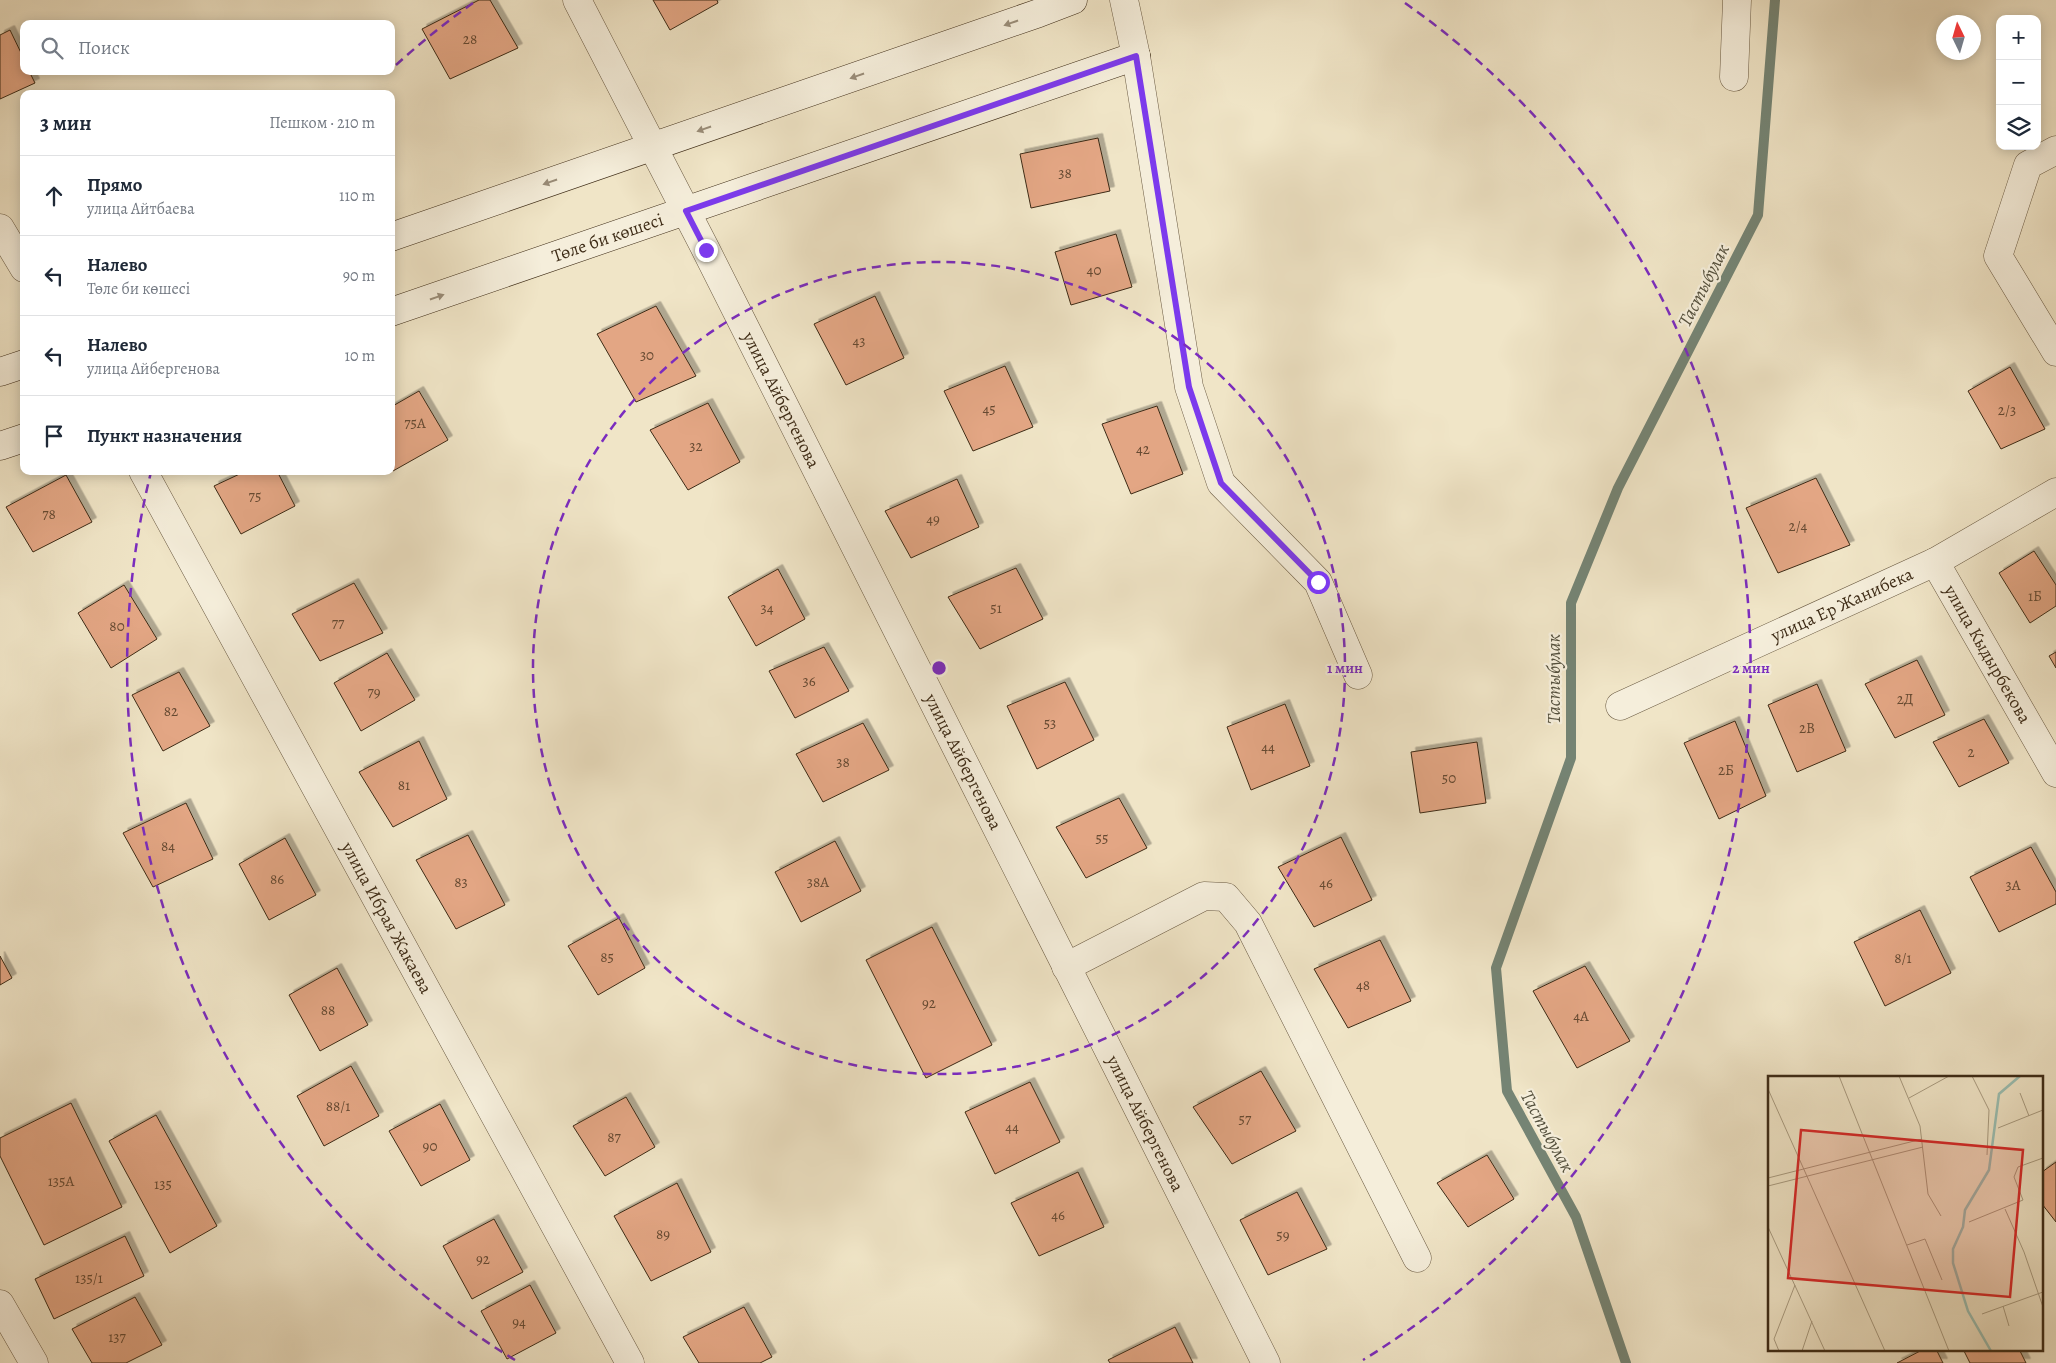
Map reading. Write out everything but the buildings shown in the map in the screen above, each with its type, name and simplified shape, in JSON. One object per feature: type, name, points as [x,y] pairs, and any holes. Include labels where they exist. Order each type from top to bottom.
[{"type":"street","name":"улица Айбергенова","points":[[577,0],[686,211],[1266,1363]]},
{"type":"street","points":[[395,236],[1039,14],[1073,0]]},
{"type":"street","points":[[1124,0],[1136,56],[1189,387],[1221,483],[1318,582],[1358,675]]},
{"type":"street","points":[[1734,77],[1737,0]]},
{"type":"street","name":"Төле би көшесі","points":[[395,311],[1136,56]]},
{"type":"street","points":[[2056,150],[2028,164],[1998,256],[2056,352]]},
{"type":"street","points":[[0,228],[20,261]]},
{"type":"street","points":[[0,372],[20,365]]},
{"type":"street","points":[[0,446],[20,439]]},
{"type":"street","name":"улица Ибрая Жакаева","points":[[145,475],[630,1363]]},
{"type":"street","name":"улица Ер Жанибека","points":[[1620,706],[1935,562],[2056,492]]},
{"type":"street","name":"улица Кыдырбекова","points":[[1935,562],[2056,773]]},
{"type":"street","points":[[1066,966],[1204,896],[1226,896],[1248,923],[1416,1258]]},
{"type":"street","points":[[0,1304],[34,1363]]},
{"type":"waterway","name":"Тастыбулак","points":[[1626,1363],[1576,1217],[1507,1091],[1496,968],[1571,758],[1571,603],[1618,488],[1758,215],[1775,0]]},
{"type":"route","points":[[706,250],[686,211],[1136,56],[1189,387],[1221,483],[1318,582]]}]
